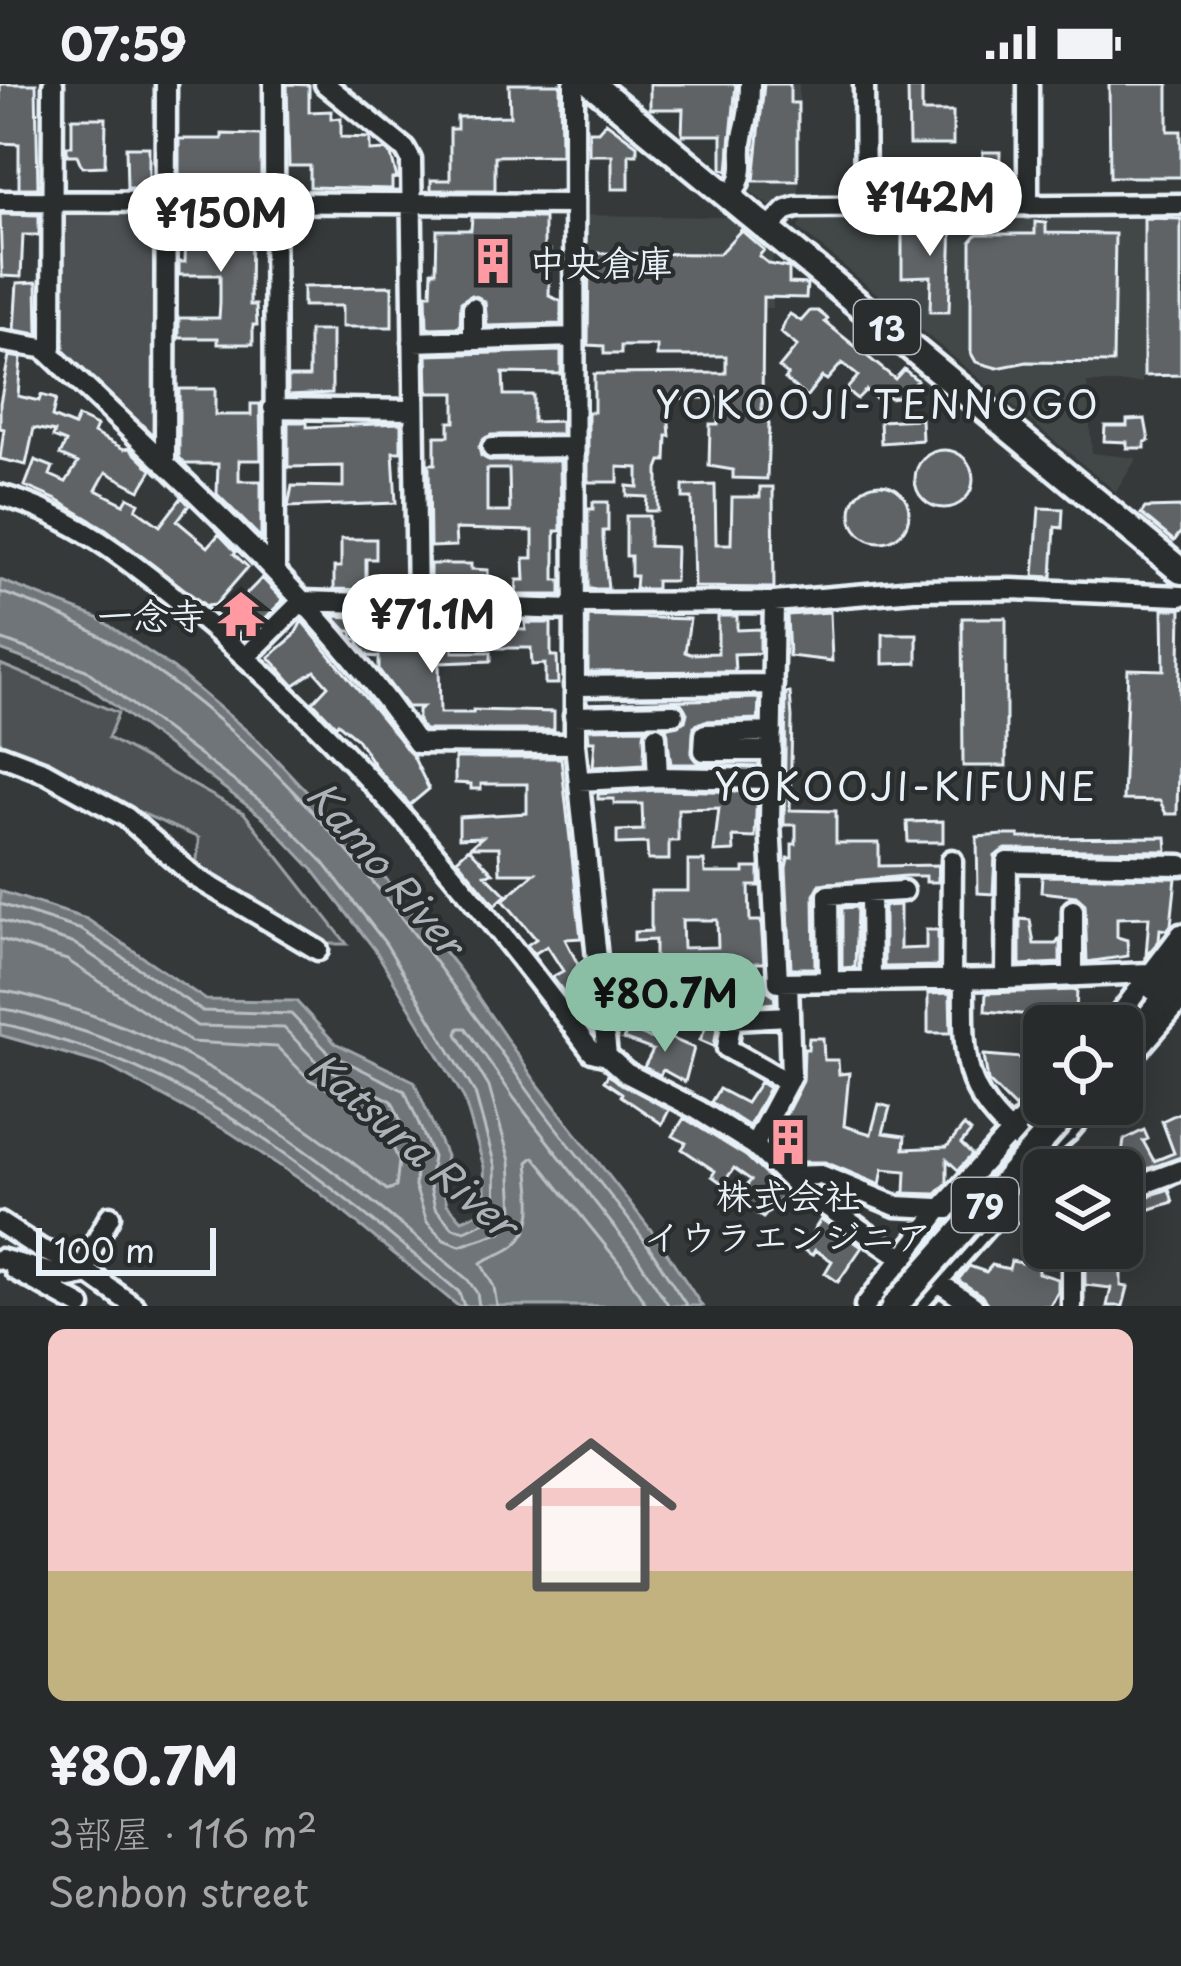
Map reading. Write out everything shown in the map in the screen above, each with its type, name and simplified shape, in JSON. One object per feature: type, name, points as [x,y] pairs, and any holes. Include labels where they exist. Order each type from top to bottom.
[{"type":"main road","name":"13","points":[[592,84],[1180,565]]},
{"type":"main road","points":[[1140,1005],[1181,958]]},
{"type":"main road","points":[[1143,1024],[1181,980]]},
{"type":"main road","name":"79","points":[[876,1306],[1035,1125]]},
{"type":"main road","name":"79","points":[[895,1306],[1055,1125]]},
{"type":"street","points":[[49,353],[53,84]]},
{"type":"street","points":[[165,464],[166,84]]},
{"type":"street","points":[[274,84],[274,569]]},
{"type":"street","points":[[326,84],[405,149],[410,160],[417,608]]},
{"type":"street","points":[[574,84],[574,716],[607,1056]]},
{"type":"street","points":[[732,196],[745,175],[743,134],[750,119],[750,84]]},
{"type":"street","points":[[864,84],[865,206]]},
{"type":"street","points":[[1028,84],[1028,206]]},
{"type":"street","points":[[0,201],[574,204]]},
{"type":"street","points":[[769,228],[787,210],[797,207],[1181,204]]},
{"type":"street","points":[[472,308],[473,340]]},
{"type":"street","points":[[413,342],[574,338]]},
{"type":"street","points":[[0,341],[49,353],[274,569],[378,688],[417,743],[575,744]]},
{"type":"street","points":[[273,409],[414,410]]},
{"type":"street","points":[[492,448],[573,447]]},
{"type":"street","points":[[0,495],[93,534],[247,656],[341,747],[522,958],[592,1052],[607,1056],[626,1073],[754,1145],[787,1176],[973,1306]]},
{"type":"street","points":[[247,656],[302,601],[417,608],[572,606],[774,602],[914,590],[1011,589],[1181,596]]},
{"type":"street","points":[[774,602],[771,779],[778,982],[1150,973]]},
{"type":"street","points":[[574,686],[773,685]]},
{"type":"street","points":[[574,716],[674,714]]},
{"type":"street","points":[[656,736],[658,777]]},
{"type":"street","points":[[0,755],[45,772],[126,817],[195,877],[318,950]]},
{"type":"street","points":[[579,782],[658,777],[771,779]]},
{"type":"street","points":[[952,860],[957,980],[970,1082],[980,1101],[1029,1149]]},
{"type":"street","points":[[1006,979],[1007,862],[1181,865]]},
{"type":"street","points":[[829,981],[828,896],[903,891]]},
{"type":"street","points":[[870,893],[871,981]]},
{"type":"street","points":[[1072,976],[1073,910]]},
{"type":"street","points":[[1126,1005],[1181,934]]},
{"type":"street","points":[[754,1145],[791,1076],[788,982]]},
{"type":"street","points":[[1143,1044],[1181,1000]]},
{"type":"street","points":[[787,1082],[727,1048],[732,1019],[789,1016]]},
{"type":"street","points":[[865,1306],[940,1210],[1023,1119]]},
{"type":"street","points":[[1048,1149],[1074,1125]]},
{"type":"street","points":[[1143,1184],[1181,1170]]},
{"type":"street","points":[[787,1176],[821,1175],[882,1202],[940,1210],[1023,1212]]},
{"type":"street","points":[[916,1306],[1023,1179]]},
{"type":"street","points":[[86,1275],[88,1256],[110,1216]]},
{"type":"street","points":[[0,1223],[42,1250],[70,1261],[134,1306]]},
{"type":"street","points":[[0,1260],[70,1278],[86,1275]]},
{"type":"street","points":[[0,1260],[81,1306]]},
{"type":"street","points":[[1072,1269],[1072,1306]]},
{"type":"shaded area","points":[[774,84],[799,84],[799,200],[770,206],[745,188],[749,135],[773,135]]},
{"type":"shaded area","points":[[60,210],[161,211],[162,452],[58,351]]},
{"type":"shaded area","points":[[580,215],[730,217],[773,252],[772,308],[581,308]]},
{"type":"shaded area","points":[[805,217],[1143,218],[1142,383],[1087,383],[1092,453],[1137,458],[1116,492],[798,228]]},
{"type":"shaded area","points":[[0,664],[118,713],[108,738],[244,813],[347,944],[329,944],[224,891],[196,870],[199,838],[0,752]]},
{"type":"water","name":"Katsura River","points":[[0,580],[98,618],[174,669],[259,741],[371,860],[460,971],[702,1306],[458,1306],[319,1192],[231,1133],[105,1065],[0,1035],[0,891],[87,919],[206,1000],[296,1001],[335,1043],[414,1081],[446,1156],[441,1181],[447,1204],[462,1220],[486,1210],[484,1167],[464,1098],[376,951],[314,871],[264,818],[79,679],[0,650]]},
{"type":"building","points":[[0,84],[36,84],[38,188],[19,188],[19,144],[0,143]]},
{"type":"building","points":[[287,84],[309,85],[309,112],[331,111],[331,119],[341,118],[341,137],[370,138],[370,151],[385,150],[391,155],[397,178],[392,179],[392,189],[310,187],[310,166],[289,166]]},
{"type":"building","points":[[509,84],[560,84],[561,155],[495,156],[495,190],[431,190],[431,180],[450,180],[450,129],[457,129],[457,117],[510,116]]},
{"type":"building","points":[[650,84],[736,84],[728,171],[722,168],[722,135],[682,135],[683,109],[650,109]]},
{"type":"building","points":[[764,84],[790,84],[790,103],[798,103],[798,181],[754,181]]},
{"type":"building","points":[[1109,84],[1168,84],[1168,131],[1181,131],[1181,177],[1110,177]]},
{"type":"building","points":[[908,88],[922,88],[922,112],[953,112],[953,145],[909,145]]},
{"type":"building","points":[[72,118],[106,118],[105,166],[82,167],[77,155],[67,155],[67,146],[72,146]]},
{"type":"building","points":[[606,122],[637,145],[637,154],[629,154],[629,189],[612,189],[612,155],[589,155],[589,131],[598,131]]},
{"type":"building","points":[[222,134],[261,135],[261,179],[212,181],[213,189],[179,186],[179,139],[222,139]]},
{"type":"building","points":[[126,147],[149,147],[149,188],[127,188]]},
{"type":"building","points":[[983,152],[1000,152],[999,192],[958,192],[959,168],[982,168]]},
{"type":"building","points":[[0,214],[39,215],[39,235],[23,235],[21,277],[2,276]]},
{"type":"building","points":[[179,215],[251,216],[250,305],[256,305],[257,325],[253,325],[253,344],[179,338],[179,318],[219,318],[220,275],[179,275],[179,262],[185,262],[186,236],[179,236]]},
{"type":"building","name":"中央倉庫","points":[[472,217],[544,218],[544,250],[550,250],[549,296],[561,301],[561,324],[487,326],[485,302],[472,295],[461,302],[460,327],[427,328],[426,294],[431,294],[432,271],[436,271],[437,230],[471,230]]},
{"type":"building","points":[[1144,218],[1181,219],[1181,375],[1144,376]]},
{"type":"building","points":[[952,222],[949,312],[930,312],[931,276],[902,277],[902,234],[911,234],[911,223]]},
{"type":"building","points":[[1035,222],[1046,223],[1046,233],[1115,234],[1113,363],[1027,362],[997,368],[976,362],[971,353],[971,241],[977,234],[1035,234]]},
{"type":"building","points":[[741,230],[764,250],[759,256],[769,264],[789,268],[789,283],[807,284],[806,298],[763,297],[767,479],[733,478],[733,470],[709,466],[710,424],[718,424],[719,398],[667,398],[670,436],[666,461],[658,469],[658,511],[646,511],[647,497],[627,496],[627,486],[638,487],[638,468],[618,467],[618,482],[588,482],[588,412],[594,412],[594,374],[726,373],[726,356],[657,356],[657,346],[621,346],[621,354],[604,354],[604,346],[588,345],[589,253],[719,254]]},
{"type":"building","points":[[37,282],[38,334],[14,330],[17,283]]},
{"type":"building","points":[[392,286],[392,327],[342,327],[342,306],[303,306],[303,287]]},
{"type":"building","points":[[810,311],[828,319],[825,322],[895,379],[904,369],[917,380],[903,396],[890,398],[884,393],[879,401],[866,390],[857,399],[846,390],[858,376],[842,363],[806,397],[779,368],[797,346],[781,333],[785,321],[790,314],[801,321]]},
{"type":"building","points":[[309,331],[332,331],[332,393],[288,395],[288,377],[309,377]]},
{"type":"building","points":[[561,351],[561,374],[503,373],[504,395],[533,395],[533,422],[561,421],[561,434],[491,435],[479,447],[481,456],[491,461],[560,461],[561,531],[555,531],[555,580],[561,580],[561,595],[516,595],[517,580],[525,580],[524,558],[533,558],[533,531],[455,529],[456,546],[430,547],[429,464],[435,464],[435,436],[449,436],[449,422],[455,422],[455,393],[428,393],[427,355]],"holes":[[[487,469],[509,469],[510,512],[487,512]]]},
{"type":"building","points":[[9,356],[21,358],[18,396],[56,399],[52,417],[74,426],[78,417],[97,426],[94,433],[129,448],[152,470],[140,490],[106,472],[96,490],[124,504],[128,497],[139,503],[136,509],[160,526],[182,497],[189,505],[177,521],[208,547],[219,534],[236,552],[248,567],[215,605],[206,606],[106,529],[25,486],[35,460],[53,467],[50,475],[66,482],[78,463],[60,455],[66,442],[53,437],[55,432],[34,428],[26,465],[0,459],[4,429],[0,428],[0,403]]},
{"type":"building","points":[[179,389],[215,389],[215,415],[251,415],[251,404],[260,404],[261,460],[239,460],[239,481],[261,481],[261,538],[217,494],[218,464],[185,464],[179,457]]},
{"type":"building","points":[[921,419],[922,440],[881,443],[880,421]]},
{"type":"building","points":[[1145,419],[1149,441],[1145,448],[1104,441],[1105,426],[1127,426],[1127,420]]},
{"type":"building","points":[[288,422],[307,422],[307,427],[401,423],[401,452],[393,452],[396,503],[288,507],[292,486],[343,487],[343,466],[288,467]]},
{"type":"building","points":[[944,450],[964,459],[973,479],[964,499],[944,508],[924,499],[915,479],[924,459]]},
{"type":"building","points":[[880,484],[900,493],[909,513],[900,533],[880,542],[860,533],[851,513],[860,493]]},
{"type":"building","points":[[715,485],[716,544],[731,544],[732,497],[760,497],[760,487],[773,487],[774,588],[694,587],[692,498],[683,498],[683,486]]},
{"type":"building","points":[[593,502],[608,502],[608,531],[603,531],[603,539],[608,589],[588,589],[588,509],[593,509]]},
{"type":"building","points":[[1181,507],[1181,532],[1174,541],[1141,514],[1145,508]]},
{"type":"building","points":[[1039,508],[1063,509],[1062,528],[1055,527],[1052,577],[1034,576]]},
{"type":"building","points":[[626,516],[649,516],[649,546],[676,547],[675,581],[656,581],[656,589],[635,589],[631,556],[626,556]]},
{"type":"building","points":[[341,539],[376,539],[376,559],[366,559],[366,581],[397,581],[397,591],[334,589],[334,567],[341,567]]},
{"type":"building","points":[[430,564],[471,564],[471,569],[488,570],[488,594],[430,591]]},
{"type":"building","points":[[262,578],[283,600],[253,631],[248,625],[239,634],[222,619]]},
{"type":"building","points":[[1163,609],[1181,609],[1177,814],[1166,814],[1160,801],[1123,800],[1128,669],[1164,670]]},
{"type":"building","points":[[830,612],[832,661],[789,656],[787,615]]},
{"type":"building","points":[[333,616],[373,618],[373,626],[415,625],[415,632],[436,633],[443,630],[443,623],[453,623],[453,652],[491,652],[491,661],[439,663],[440,713],[554,712],[554,730],[424,730],[418,722],[422,707],[407,707],[379,670],[379,657],[368,656],[352,631]]},
{"type":"building","points":[[588,616],[690,619],[685,652],[690,654],[718,653],[718,616],[737,616],[737,630],[760,629],[760,653],[734,654],[735,671],[588,672]]},
{"type":"building","points":[[962,618],[1006,618],[1006,766],[963,766]]},
{"type":"building","points":[[302,621],[413,756],[429,789],[410,805],[357,739],[313,702],[328,686],[315,671],[294,685],[269,657],[294,636]]},
{"type":"building","points":[[525,623],[551,623],[551,656],[557,656],[558,684],[545,684],[545,664],[532,665],[531,648],[496,648],[496,629],[526,630]]},
{"type":"building","points":[[883,634],[917,634],[917,663],[883,664]]},
{"type":"building","points":[[786,693],[790,693],[792,717],[790,810],[836,811],[836,843],[879,843],[879,866],[938,865],[938,882],[926,882],[926,876],[905,876],[820,884],[814,895],[815,968],[791,968],[786,868],[792,844],[796,844],[796,825],[784,825]]},
{"type":"building","points":[[759,698],[758,719],[705,721],[694,726],[692,756],[703,764],[671,764],[666,728],[685,721],[687,713],[681,703],[623,702]]},
{"type":"building","points":[[645,728],[644,764],[593,767],[595,741],[589,741],[588,729]]},
{"type":"building","points":[[455,758],[561,758],[581,938],[565,939],[583,974],[583,981],[573,987],[584,1002],[576,1008],[552,977],[563,971],[547,946],[534,954],[527,945],[536,939],[503,900],[535,873],[500,873],[499,847],[470,847],[482,837],[459,838],[459,817],[527,813],[527,784],[481,784],[481,789],[471,789],[471,784],[455,783]]},
{"type":"building","points":[[757,792],[755,838],[733,837],[734,851],[714,852],[719,808],[678,809],[678,841],[669,841],[669,860],[648,860],[647,843],[617,844],[617,831],[643,830],[642,804],[614,804],[614,799],[598,799],[598,794]]},
{"type":"building","points":[[943,821],[943,842],[908,842],[907,822]]},
{"type":"building","points":[[977,837],[1166,837],[1167,851],[1006,849],[995,856],[993,894],[978,893]]},
{"type":"building","points":[[469,848],[506,895],[495,905],[457,859]]},
{"type":"building","points":[[688,861],[704,861],[705,873],[759,868],[759,886],[749,886],[750,921],[761,921],[764,963],[756,963],[757,991],[774,995],[775,1003],[725,1008],[714,1046],[700,1040],[708,1022],[658,1016],[659,1005],[694,1006],[694,982],[647,982],[646,967],[655,967],[655,940],[634,941],[634,932],[651,931],[651,891],[688,891]],"holes":[[[682,920],[717,920],[718,947],[683,948]]]},
{"type":"building","points":[[1042,876],[1176,878],[1171,925],[1160,929],[1159,941],[1146,956],[1149,917],[1117,918],[1117,937],[1127,940],[1128,956],[1087,962],[1085,904],[1076,896],[1041,892]]},
{"type":"building","points":[[900,905],[900,949],[926,948],[926,930],[938,930],[938,966],[884,967],[884,906]]},
{"type":"building","points":[[857,907],[855,967],[842,968],[842,908]]},
{"type":"building","points":[[1020,919],[1030,920],[1034,944],[1056,944],[1060,938],[1060,963],[1020,965]]},
{"type":"building","points":[[1077,990],[1076,1005],[1023,1005],[1023,1014],[985,1011],[986,993]]},
{"type":"building","points":[[950,993],[951,1033],[928,1033],[928,994]]},
{"type":"building","points":[[629,1030],[666,1044],[666,1036],[694,1048],[685,1082],[663,1070],[660,1075],[644,1067],[653,1050],[623,1039]]},
{"type":"building","points":[[809,1038],[823,1038],[824,1060],[838,1060],[839,1074],[849,1073],[844,1126],[871,1134],[879,1104],[890,1107],[883,1133],[905,1136],[904,1149],[947,1147],[964,1126],[971,1132],[961,1144],[972,1155],[958,1170],[947,1160],[947,1183],[936,1194],[901,1193],[905,1192],[906,1171],[883,1169],[880,1185],[825,1162],[804,1162],[791,1155],[789,1159],[776,1147],[786,1129],[780,1126],[803,1081]]},
{"type":"building","points":[[984,1055],[1022,1058],[1023,1099],[1015,1108],[988,1081]]},
{"type":"building","points":[[608,1075],[669,1110],[662,1124],[604,1081]]},
{"type":"building","points":[[760,1082],[769,1088],[749,1126],[711,1102],[719,1089],[746,1103]]},
{"type":"building","points":[[1181,1112],[1181,1157],[1143,1171],[1143,1149],[1123,1149],[1124,1140],[1144,1130],[1148,1139],[1143,1141],[1154,1161],[1174,1153],[1162,1121]]},
{"type":"building","points":[[684,1118],[746,1156],[785,1193],[763,1218],[736,1199],[751,1180],[734,1168],[723,1184],[712,1176],[715,1171],[682,1149],[686,1143],[673,1136]]},
{"type":"building","points":[[1169,1189],[1173,1202],[1143,1212],[1143,1198]]},
{"type":"building","points":[[821,1219],[862,1247],[838,1282],[825,1273],[832,1261],[815,1250],[812,1255],[802,1249]]},
{"type":"building","points":[[1011,1261],[1023,1263],[1023,1269],[1038,1269],[1058,1279],[1058,1292],[1050,1306],[989,1306],[958,1280],[969,1266],[986,1272],[992,1265],[1009,1269]]},
{"type":"building","points":[[1085,1269],[1121,1269],[1121,1286],[1128,1287],[1123,1306],[1107,1306],[1111,1288],[1085,1285]]},
{"type":"place","name":"中央倉庫","points":[[493,261]]},
{"type":"place","name":"一念寺","points":[[241,614]]},
{"type":"place","name":"株式会社 イウラエンジニア","points":[[788,1142]]},
{"type":"district","name":"YOKOOJI-TENNOGO","points":[[878,402]]},
{"type":"district","name":"YOKOOJI-KIFUNE","points":[[906,784]]},
{"type":"water label","name":"Kamo River","points":[[387,867]]}]
